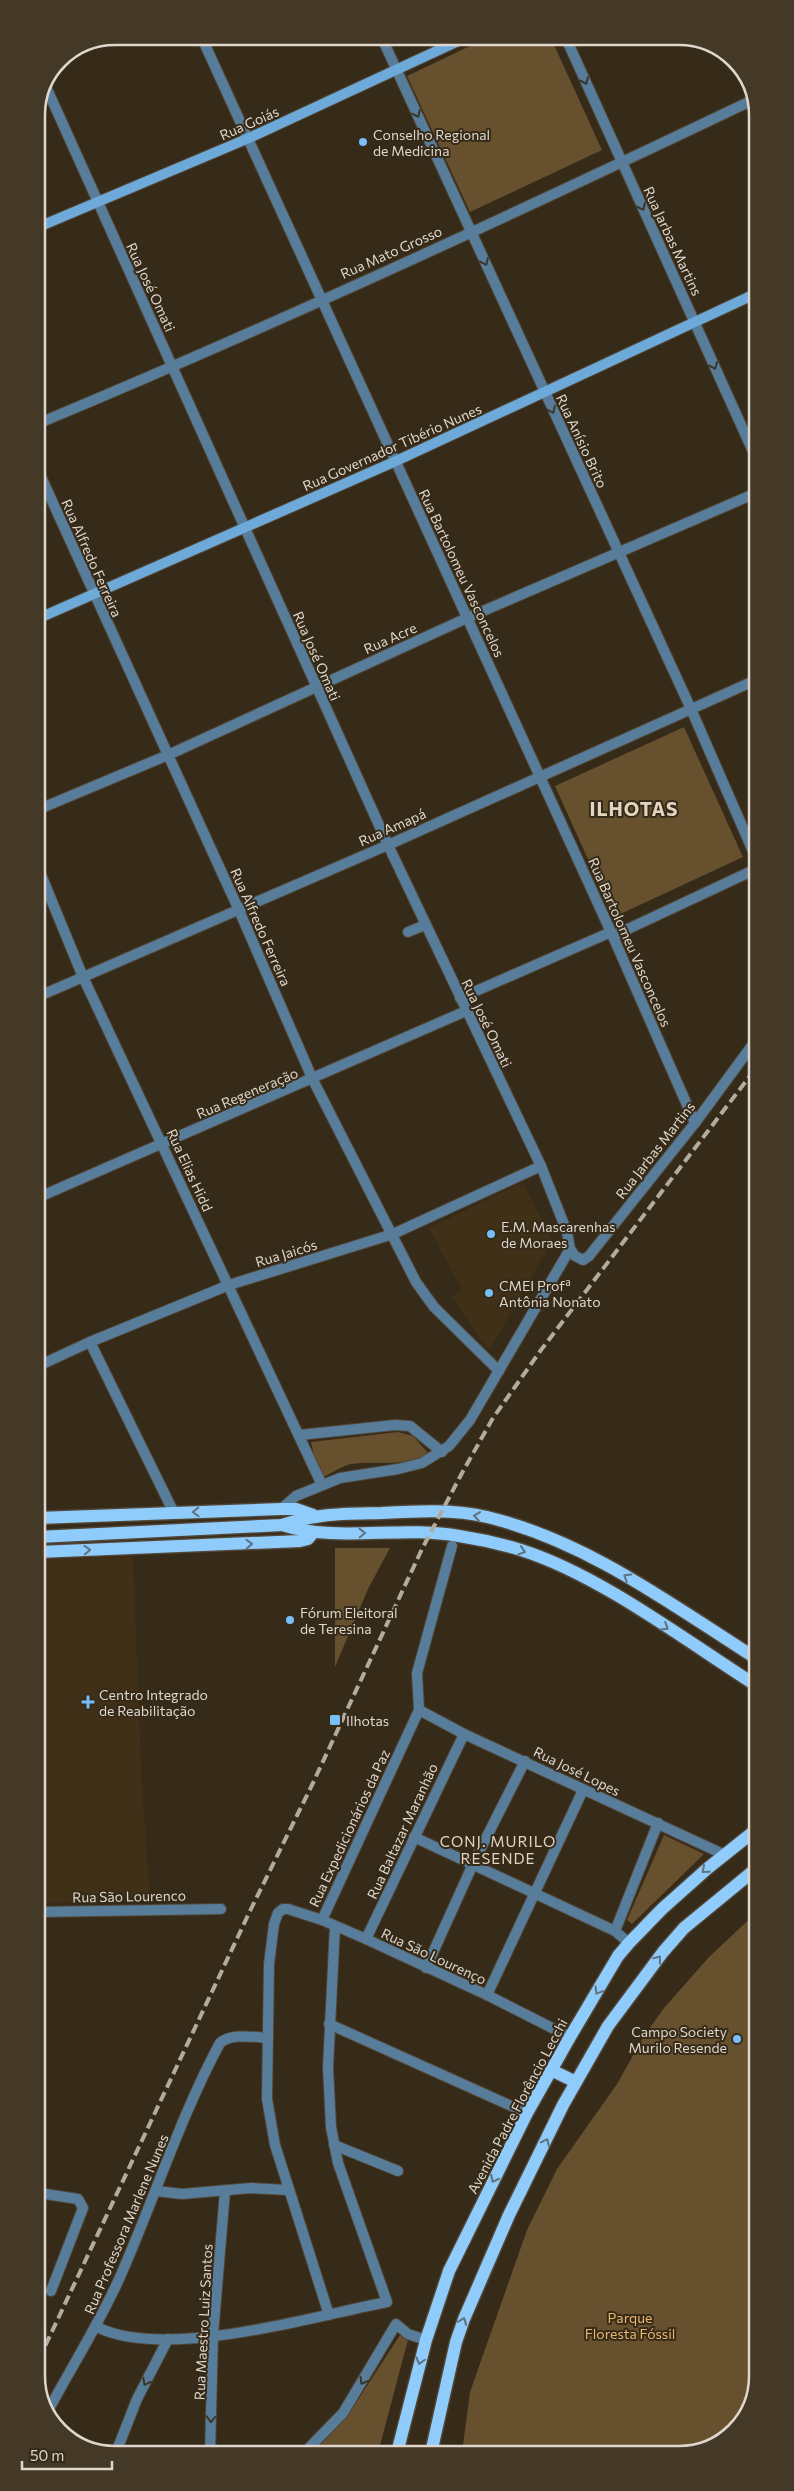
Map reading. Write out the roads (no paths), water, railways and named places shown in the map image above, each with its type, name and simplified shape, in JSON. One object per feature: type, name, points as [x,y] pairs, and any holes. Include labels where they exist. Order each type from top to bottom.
[{"type":"main road","points":[[45,1518],[281,1509],[296,1509],[313,1515]]},
{"type":"main road","points":[[282,1526],[313,1515],[450,1512],[486,1517],[529,1529],[574,1548],[616,1570],[749,1654]]},
{"type":"main road","points":[[45,1537],[282,1526],[313,1533],[396,1532],[456,1535],[522,1550],[569,1570],[620,1598],[749,1681]]},
{"type":"main road","points":[[45,1552],[300,1541],[308,1539],[313,1533]]},
{"type":"main road","name":"Avenida Padre Florêncio Lecchi","points":[[399,2446],[426,2340],[450,2271],[551,2070],[618,1956],[662,1909],[724,1854],[749,1835]]},
{"type":"main road","points":[[433,2446],[454,2350],[464,2319],[509,2215],[576,2082],[608,2026],[663,1952],[684,1928],[749,1875]]},
{"type":"main road","points":[[551,2070],[576,2082]]},
{"type":"street","name":"Rua Bartolomeu Vasconcelos","points":[[205,45],[612,934],[695,1123]]},
{"type":"street","name":"Rua Anísio Brito","points":[[385,45],[691,709],[749,842]]},
{"type":"street","name":"Rua Goiás","points":[[45,224],[249,138],[450,45]]},
{"type":"street","name":"Rua Jarbas Martins","points":[[569,45],[749,443]]},
{"type":"street","name":"Rua José Omati","points":[[49,93],[388,844],[466,1012],[541,1166],[567,1232],[570,1249]]},
{"type":"street","name":"Rua Mato Grosso","points":[[45,421],[173,367],[622,163],[748,103]]},
{"type":"street","name":"Rua Governador Tibério Nunes","points":[[45,616],[94,596],[396,461],[749,297]]},
{"type":"street","name":"Rua Alfredo Ferreira","points":[[45,486],[238,908],[313,1080],[416,1282],[434,1307],[499,1371]]},
{"type":"street","name":"Rua Acre","points":[[45,807],[168,755],[467,618],[749,496]]},
{"type":"street","name":"Rua Amapá","points":[[45,994],[540,777],[749,683]]},
{"type":"street","points":[[460,998],[612,934],[749,872]]},
{"type":"street","name":"Rua Elias Hidd","points":[[45,884],[83,977],[322,1485]]},
{"type":"street","points":[[408,932],[425,924]]},
{"type":"street","name":"Rua Regeneração","points":[[45,1195],[466,1012]]},
{"type":"street","name":"Rua Jarbas Martins","points":[[570,1249],[579,1259],[584,1260],[589,1256],[695,1123],[749,1050]]},
{"type":"street","name":"Rua Jaicós","points":[[45,1363],[90,1342],[229,1285],[393,1234],[541,1166]]},
{"type":"street","points":[[281,1509],[296,1496],[340,1478],[398,1469],[422,1462],[442,1452],[470,1420],[570,1249]]},
{"type":"street","points":[[90,1342],[174,1513]]},
{"type":"street","points":[[299,1435],[394,1425],[410,1426],[442,1452]]},
{"type":"street","name":"Rua Expedicionários da Paz","points":[[322,1920],[419,1710],[417,1672],[452,1546]]},
{"type":"street","name":"Rua José Lopes","points":[[419,1710],[464,1734],[724,1854]]},
{"type":"street","name":"Rua Baltazar Maranhão","points":[[366,1939],[464,1734]]},
{"type":"street","points":[[426,1968],[473,1864],[525,1761]]},
{"type":"street","points":[[487,1995],[583,1790]]},
{"type":"street","points":[[615,1931],[658,1823]]},
{"type":"street","points":[[414,1837],[615,1931],[629,1943]]},
{"type":"street","name":"Rua São Lourenco","points":[[45,1912],[221,1909]]},
{"type":"street","name":"Rua São Lourenço","points":[[268,2038],[267,1997],[271,1943],[274,1924],[278,1913],[283,1909],[322,1920],[366,1939],[487,1995],[570,2038]]},
{"type":"street","points":[[97,2327],[117,2335],[168,2339],[240,2332],[387,2302],[338,2163],[334,2145],[329,2102],[329,2024],[334,1926]]},
{"type":"street","points":[[329,2024],[528,2113]]},
{"type":"street","name":"Rua Professora Marlene Nunes","points":[[51,2405],[97,2327],[200,2085],[220,2043],[224,2039],[234,2037],[268,2038]]},
{"type":"street","points":[[268,2038],[270,2116],[275,2145],[329,2315]]},
{"type":"street","points":[[334,2145],[398,2171]]},
{"type":"street","points":[[156,2192],[182,2194],[251,2188],[288,2190]]},
{"type":"street","name":"Rua Maestro Luiz Santos","points":[[210,2446],[213,2335],[225,2191]]},
{"type":"street","points":[[45,2194],[78,2199],[83,2208],[51,2291]]},
{"type":"street","points":[[311,2446],[343,2413],[396,2324],[408,2334],[426,2340]]},
{"type":"street","points":[[118,2446],[137,2399],[168,2339]]},
{"type":"railway","points":[[45,2346],[422,1549],[462,1473],[493,1418],[541,1350],[749,1077]]},
{"type":"place","name":"Conselho Regional de Medicina","points":[[363,142]]},
{"type":"place","name":"E.M. Mascarenhas de Moraes","points":[[491,1234]]},
{"type":"place","name":"CMEI Profª Antônia Nonato","points":[[489,1293]]},
{"type":"place","name":"Fórum Eleitoral de Teresina","points":[[290,1620]]},
{"type":"place","name":"Centro Integrado de Reabilitação","points":[[88,1702]]},
{"type":"place","name":"Ilhotas","points":[[335,1720]]},
{"type":"place","name":"Campo Society Murilo Resende","points":[[737,2039]]},
{"type":"district","name":"ILHOTAS","points":[[634,808]]},
{"type":"district","name":"CONJ. MURILO RESENDE","points":[[498,1850]]},
{"type":"park label","name":"Parque Floresta Fóssil","points":[[630,2326]]}]
